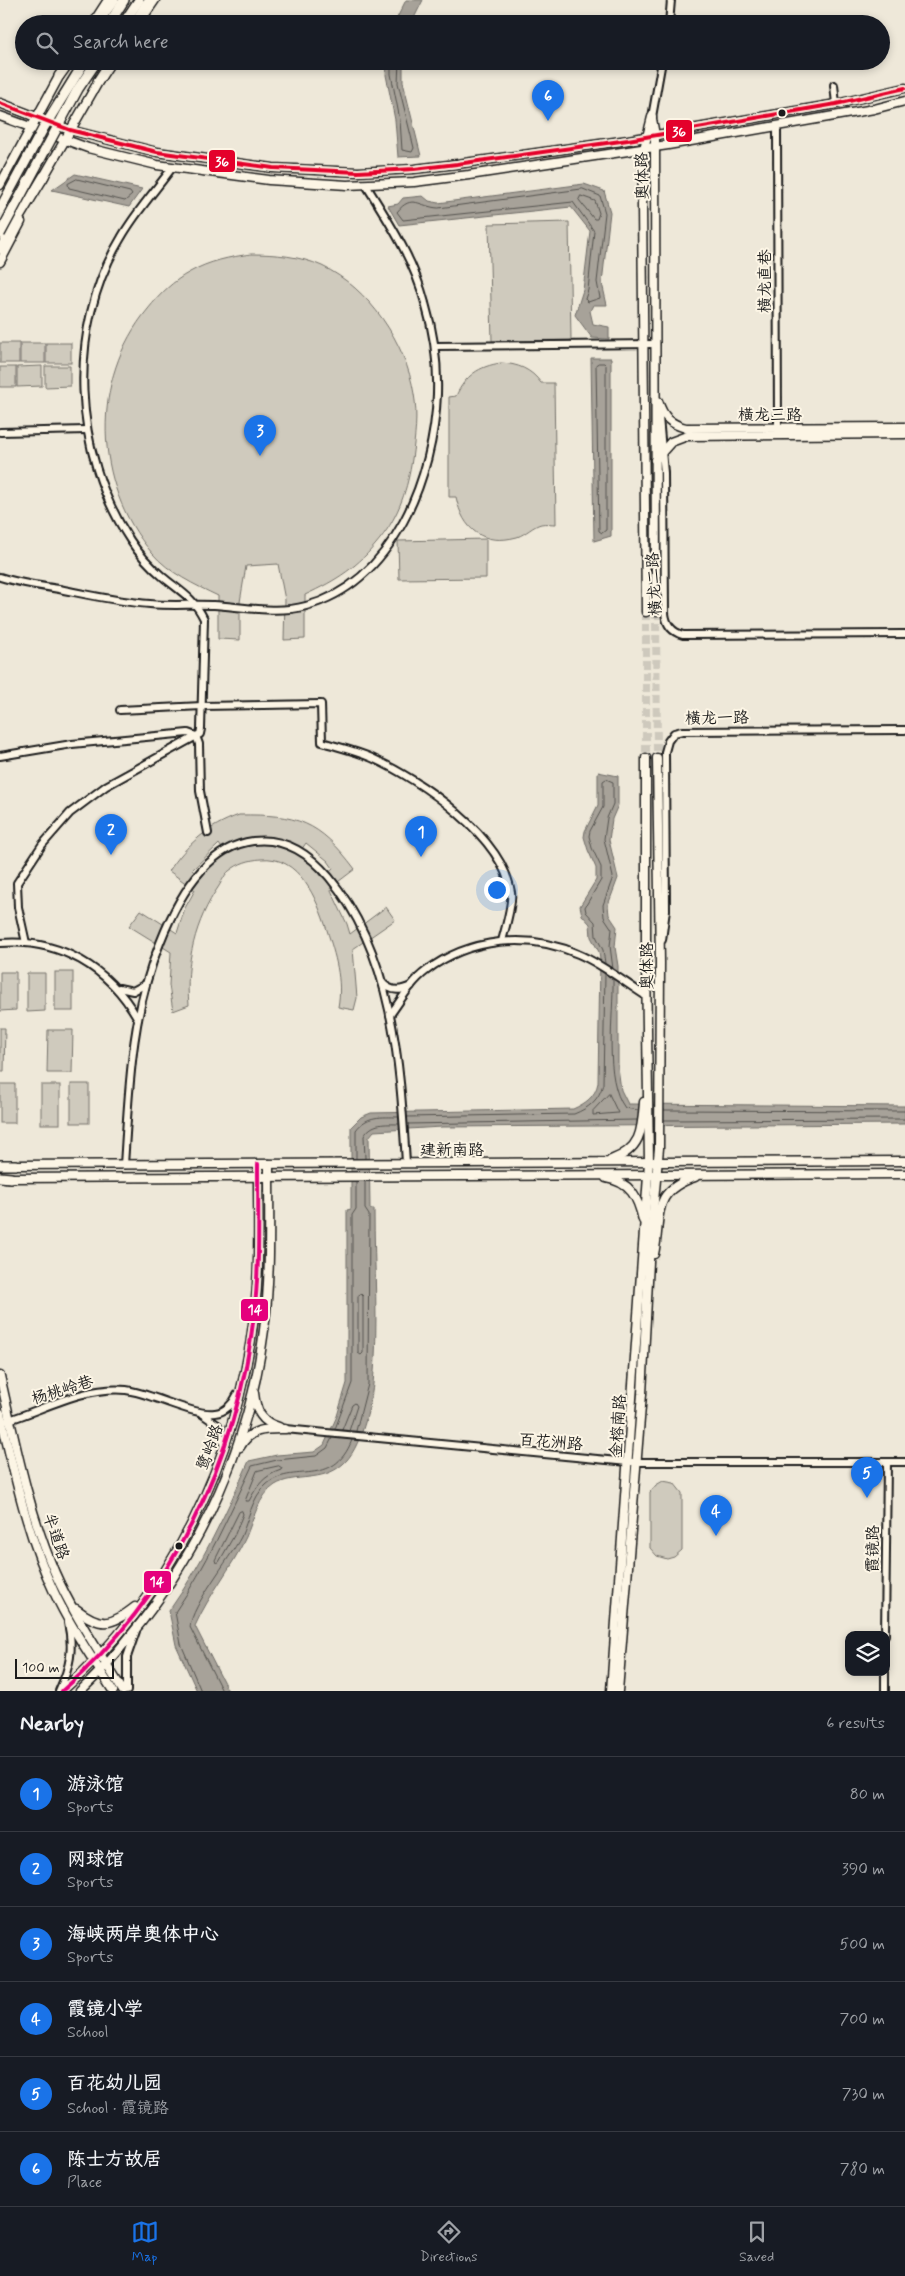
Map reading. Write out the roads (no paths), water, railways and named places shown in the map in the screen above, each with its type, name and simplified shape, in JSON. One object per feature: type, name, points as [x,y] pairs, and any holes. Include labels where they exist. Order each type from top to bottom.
[{"type":"highway","points":[[103,15],[114,0]]},
{"type":"highway","points":[[115,15],[124,0]]},
{"type":"highway","points":[[128,15],[139,0]]},
{"type":"highway","points":[[140,15],[149,0]]},
{"type":"highway","points":[[59,76],[63,70]]},
{"type":"highway","points":[[0,209],[44,129],[80,70]]},
{"type":"highway","points":[[0,234],[78,89],[91,70]]},
{"type":"highway","points":[[98,81],[105,70]]},
{"type":"highway","points":[[0,249],[44,176]]},
{"type":"highway","points":[[0,1165],[15,1165]]},
{"type":"highway","points":[[0,1178],[11,1178]]},
{"type":"main road","points":[[99,15],[108,0]]},
{"type":"main road","points":[[144,15],[155,0]]},
{"type":"main road","points":[[0,185],[59,76]]},
{"type":"main road","points":[[0,262],[44,176],[98,81]]},
{"type":"main road","points":[[0,103],[70,130],[122,145],[175,156],[296,170],[344,172],[426,168],[646,137],[836,104],[905,88]]},
{"type":"main road","points":[[0,116],[31,129],[105,153],[172,168],[292,182],[366,184],[453,177],[644,149],[903,102]]},
{"type":"main road","name":"奥体路","points":[[652,117],[655,135],[656,612]]},
{"type":"main road","name":"奥体路","points":[[646,612],[642,205],[644,149],[652,117]]},
{"type":"main road","name":"横龙三路","points":[[656,392],[663,414],[676,426],[905,434]]},
{"type":"main road","name":"横龙三路","points":[[656,460],[671,442],[687,436],[905,427]]},
{"type":"main road","name":"奥体路","points":[[646,758],[646,1067],[649,1162]]},
{"type":"main road","name":"奥体路","points":[[652,1175],[658,1162],[660,964],[657,758]]},
{"type":"main road","points":[[603,1162],[624,1154],[638,1139],[643,1126],[646,1067]]},
{"type":"main road","name":"建新南路","points":[[15,1165],[905,1161]]},
{"type":"main road","name":"金榕南路","points":[[611,1691],[650,1270],[652,1175],[649,1162]]},
{"type":"main road","name":"鹭岭路","points":[[60,1691],[98,1657],[146,1598],[184,1537],[208,1489],[224,1449],[247,1362],[256,1302],[258,1164]]},
{"type":"main road","name":"鹭岭路","points":[[80,1691],[138,1627],[161,1596],[189,1553],[230,1467],[253,1388],[261,1351],[267,1304],[269,1164]]},
{"type":"main road","points":[[650,1270],[656,1243],[658,1211],[661,1201],[676,1184],[704,1174]]},
{"type":"main road","name":"建新南路","points":[[11,1178],[905,1174]]},
{"type":"main road","points":[[574,1175],[609,1178],[625,1186],[638,1201],[645,1227]]},
{"type":"main road","name":"金榕南路","points":[[618,1691],[645,1227],[652,1175]]},
{"type":"main road","name":"半道路","points":[[0,1376],[4,1422],[30,1532],[42,1565],[66,1614],[98,1657]]},
{"type":"main road","points":[[253,1388],[256,1408],[261,1417],[272,1425],[286,1429]]},
{"type":"main road","name":"半道路","points":[[0,1413],[53,1569],[103,1667],[113,1691]]},
{"type":"main road","points":[[230,1467],[234,1464],[243,1443],[252,1433],[266,1429],[286,1429]]},
{"type":"main road","points":[[72,1606],[96,1622],[106,1623],[121,1618],[146,1598]]},
{"type":"main road","name":"半道路","points":[[103,1667],[123,1691]]},
{"type":"street","points":[[670,15],[671,0]]},
{"type":"street","points":[[652,117],[660,70]]},
{"type":"street","points":[[834,85],[836,104]]},
{"type":"street","name":"横龙直巷","points":[[777,126],[778,431]]},
{"type":"street","points":[[26,943],[18,907],[17,883],[42,845],[70,813],[106,786],[200,734],[201,729],[204,619],[197,604],[156,571],[137,551],[126,534],[106,495],[87,430],[83,391],[86,344],[95,301],[106,267],[124,233],[172,168]]},
{"type":"street","points":[[0,577],[99,597],[151,604],[197,604],[266,609],[299,608],[316,603],[343,589],[370,567],[401,525],[416,494],[427,461],[437,404],[435,346],[418,279],[404,249],[366,184]]},
{"type":"street","points":[[435,346],[656,344]]},
{"type":"street","name":"横龙二路","points":[[656,392],[664,473],[665,613],[667,622],[675,632],[683,635],[905,634]]},
{"type":"street","points":[[0,432],[87,430]]},
{"type":"street","points":[[120,710],[202,706],[321,704],[322,742],[371,758],[404,774],[440,799],[472,826],[499,860],[512,893],[502,941]]},
{"type":"street","name":"横龙一路","points":[[660,964],[666,910],[666,752],[671,735],[682,731],[905,730]]},
{"type":"street","points":[[0,756],[81,743],[188,733],[196,736],[199,744],[200,791],[208,833]]},
{"type":"street","points":[[124,1164],[129,1080],[138,1020],[159,944],[174,913],[193,882],[222,852],[240,844],[261,840],[281,842],[299,850],[324,871],[352,911],[374,959],[390,1015],[402,1096],[406,1163]]},
{"type":"street","points":[[390,1015],[412,985],[426,971],[454,955],[474,947],[502,941],[544,943],[569,950],[593,962],[646,996]]},
{"type":"street","points":[[0,943],[26,943],[55,949],[74,956],[126,991],[133,991],[147,984]]},
{"type":"street","points":[[381,981],[388,988],[397,990],[412,985]]},
{"type":"street","points":[[116,986],[138,1020]]},
{"type":"street","points":[[191,1409],[216,1413],[229,1406],[235,1400],[247,1362]]},
{"type":"street","name":"杨桃岭巷","points":[[4,1422],[81,1394],[106,1390],[136,1392],[191,1409]]},
{"type":"street","points":[[191,1409],[211,1418],[218,1425],[224,1449]]},
{"type":"street","name":"百花洲路","points":[[286,1429],[632,1462],[905,1462]]},
{"type":"street","name":"霞镜路","points":[[885,1631],[887,1462]]},
{"type":"street","points":[[60,1691],[72,1658],[72,1639],[66,1614]]},
{"type":"street","points":[[127,1691],[127,1657],[138,1627]]},
{"type":"street","points":[[884,1691],[885,1676]]},
{"type":"water","points":[[406,0],[423,0],[416,15],[398,15]]},
{"type":"water","points":[[386,70],[403,70],[403,82],[421,156],[398,157],[395,120]]},
{"type":"water","points":[[75,174],[142,189],[129,207],[52,190]]},
{"type":"water","points":[[584,184],[604,191],[610,212],[602,283],[607,305],[593,305],[590,311],[593,324],[609,327],[609,339],[592,338],[575,315],[583,290],[590,231],[571,207],[399,225],[388,206],[398,204],[403,198],[423,196],[429,201],[438,203]]},
{"type":"water","points":[[591,358],[611,358],[611,536],[594,541]]},
{"type":"water","points":[[598,772],[618,776],[618,805],[612,819],[609,840],[618,878],[608,905],[609,915],[617,927],[615,947],[618,966],[618,1067],[621,1090],[628,1104],[905,1106],[905,1124],[442,1127],[374,1131],[369,1137],[370,1209],[374,1209],[376,1340],[372,1393],[364,1427],[355,1449],[343,1464],[335,1470],[318,1476],[283,1481],[269,1489],[261,1501],[246,1537],[195,1626],[228,1691],[197,1691],[176,1645],[169,1611],[213,1538],[249,1461],[277,1455],[314,1452],[324,1445],[337,1416],[347,1383],[347,1210],[351,1209],[351,1127],[361,1117],[371,1113],[573,1109],[589,1099],[597,1088],[600,960],[599,952],[591,937],[590,924],[582,915],[580,906],[596,880],[596,868],[584,837],[598,805]]},
{"type":"tunnel","points":[[656,611],[657,758]]},
{"type":"tunnel","points":[[646,612],[646,758]]},
{"type":"place","name":"陈士方故居","points":[[548,121]]},
{"type":"place","name":"海峡两岸奥体中心","points":[[260,456]]},
{"type":"place","name":"网球馆","points":[[111,855]]},
{"type":"place","name":"游泳馆","points":[[421,857]]},
{"type":"place","name":"百花幼儿园","points":[[867,1498]]},
{"type":"place","name":"霞镜小学","points":[[716,1536]]}]
